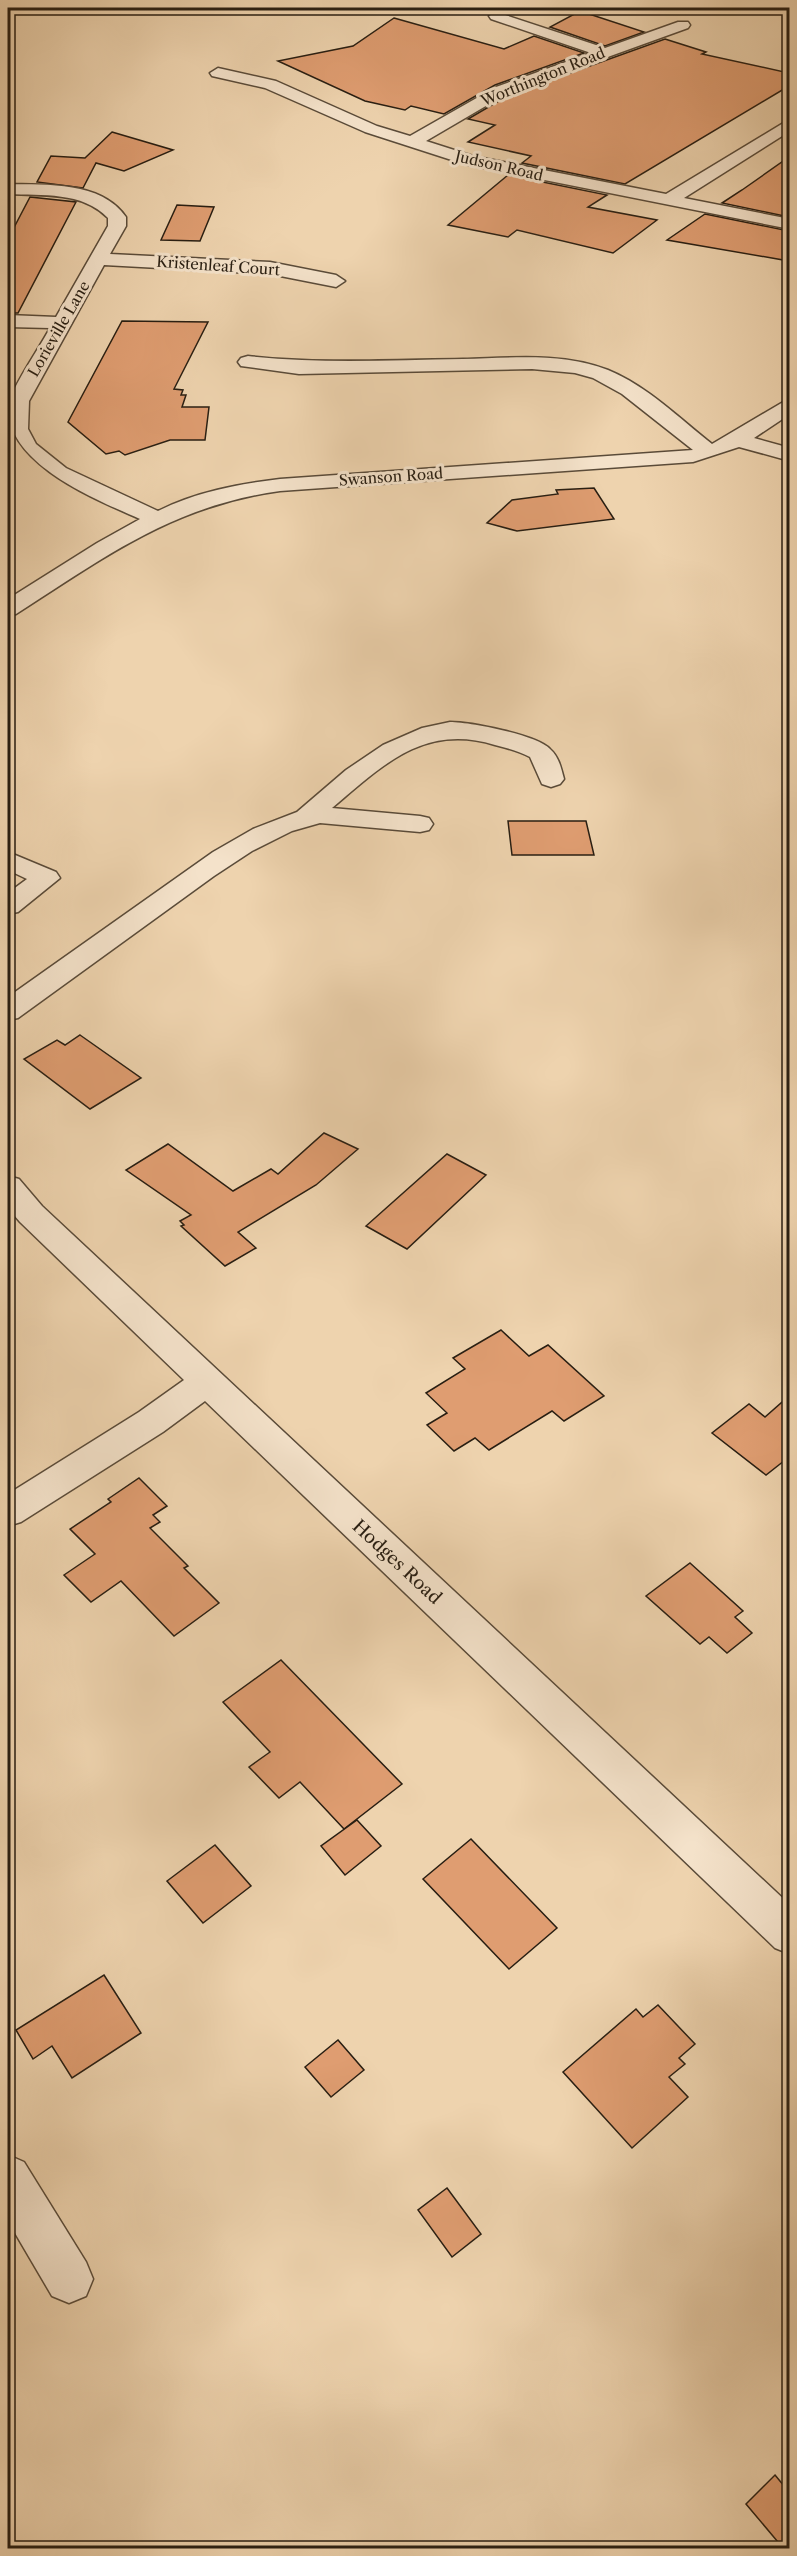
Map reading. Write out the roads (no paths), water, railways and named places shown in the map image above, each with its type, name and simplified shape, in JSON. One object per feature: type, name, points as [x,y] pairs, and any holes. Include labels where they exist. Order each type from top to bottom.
[{"type":"street","points":[[496,16],[603,52]]},
{"type":"street","name":"Worthington Road","points":[[410,143],[502,90],[683,25]]},
{"type":"street","name":"Judson Road","points":[[218,73],[270,84],[334,114],[410,143],[506,169],[789,224]]},
{"type":"street","points":[[668,200],[789,124]]},
{"type":"street","name":"Lorieville Lane","points":[[8,189],[70,194],[101,203],[112,210],[117,217],[117,226],[19,401],[16,418],[19,434],[28,449],[56,472],[156,518]]},
{"type":"street","name":"Kristenleaf Court","points":[[99,259],[270,268],[336,280]]},
{"type":"street","points":[[8,321],[63,323]]},
{"type":"street","points":[[248,362],[299,368],[532,363],[568,366],[600,374],[627,388],[709,452]]},
{"type":"street","name":"Swanson Road","points":[[8,609],[156,518],[205,498],[258,486],[676,458],[709,452],[737,440],[789,404]]},
{"type":"street","points":[[737,440],[789,455]]},
{"type":"street","points":[[8,1011],[232,851],[307,816],[351,780],[419,736],[451,730],[480,732],[537,750],[548,760],[551,779]]},
{"type":"street","points":[[307,816],[333,816],[420,825]]},
{"type":"street","points":[[8,860],[46,878],[8,906]]},
{"type":"street","name":"Hodges Road","points":[[8,1187],[31,1214],[789,1934]]},
{"type":"street","points":[[8,1512],[151,1422],[207,1381]]},
{"type":"street","points":[[8,2178],[69,2279]]}]
